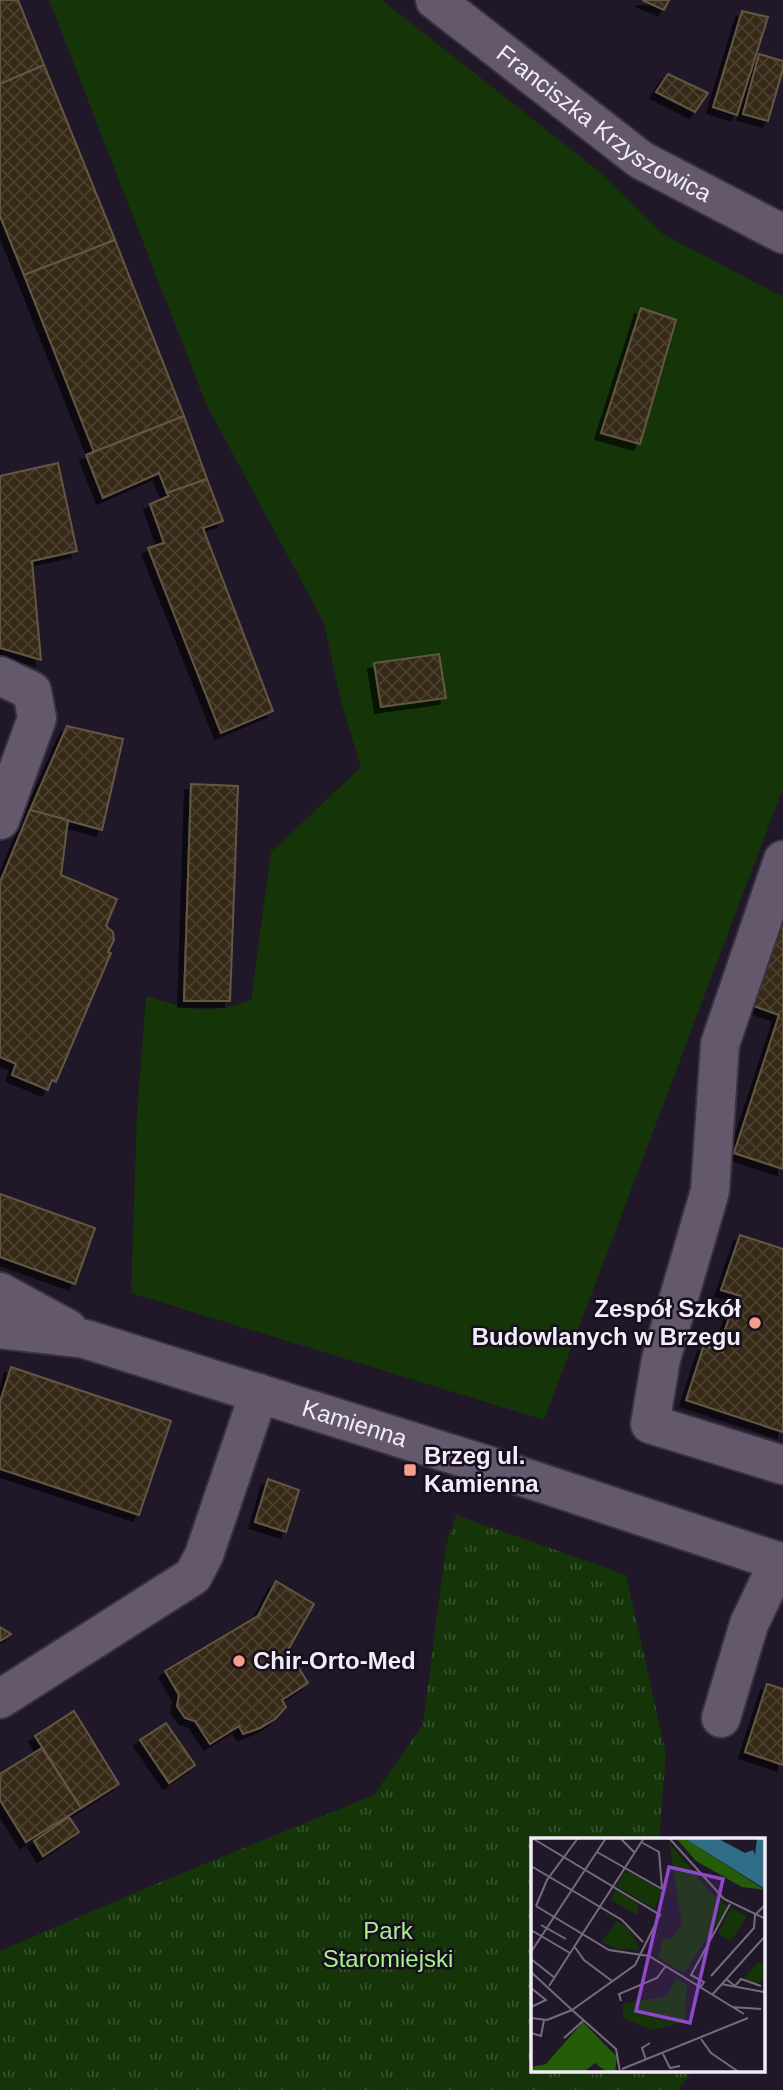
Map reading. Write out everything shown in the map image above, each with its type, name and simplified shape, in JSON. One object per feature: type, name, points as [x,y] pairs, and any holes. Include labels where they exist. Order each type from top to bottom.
[{"type":"street","name":"Franciszka Krzyszowica","points":[[435,0],[641,160],[783,234]]},
{"type":"street","points":[[0,676],[32,691],[37,719],[0,820]]},
{"type":"street","points":[[783,860],[720,1044],[710,1191],[661,1359],[650,1424],[783,1465]]},
{"type":"street","name":"Kamienna","points":[[0,1292],[85,1339]]},
{"type":"street","name":"Kamienna","points":[[0,1329],[85,1339],[506,1471],[781,1562]]},
{"type":"street","points":[[0,1699],[193,1576],[204,1555],[259,1393]]},
{"type":"street","points":[[721,1718],[749,1624],[781,1562]]},
{"type":"green space","points":[[49,0],[382,0],[600,172],[663,234],[783,297],[783,788],[544,1420],[131,1293],[137,1113],[146,996],[198,1009],[222,1008],[251,1000],[271,852],[361,767],[341,702],[324,623],[206,404]]},
{"type":"green space","name":"Park Staromiejski","points":[[456,1515],[626,1575],[666,1754],[659,1838],[531,1838],[531,2072],[692,2072],[678,2090],[0,2090],[0,1951],[374,1795],[423,1724],[446,1546]]},
{"type":"building","points":[[0,0],[18,0],[44,65],[0,84]]},
{"type":"building","points":[[642,0],[669,0],[664,10]]},
{"type":"building","points":[[742,11],[768,17],[737,115],[713,107]]},
{"type":"building","points":[[759,54],[783,61],[768,121],[743,114]]},
{"type":"building","points":[[44,65],[115,240],[24,275],[0,216],[0,84]]},
{"type":"building","points":[[668,74],[708,93],[695,112],[656,92]]},
{"type":"building","points":[[115,240],[184,416],[94,452],[24,275]]},
{"type":"building","points":[[641,308],[676,320],[640,444],[601,433]]},
{"type":"building","points":[[184,416],[207,479],[167,493],[159,473],[103,498],[86,455]]},
{"type":"building","points":[[58,463],[77,551],[32,561],[41,660],[0,648],[0,476]]},
{"type":"building","points":[[207,479],[223,521],[203,528],[273,711],[221,733],[148,548],[164,543],[150,504],[169,496],[167,493]]},
{"type":"building","points":[[439,654],[446,698],[381,707],[374,663]]},
{"type":"building","points":[[67,726],[123,739],[102,830],[30,810]]},
{"type":"building","points":[[191,784],[238,786],[230,1001],[184,1001]]},
{"type":"building","points":[[30,810],[68,820],[61,875],[117,899],[106,926],[113,932],[114,940],[108,952],[111,953],[56,1082],[52,1080],[48,1090],[12,1075],[16,1064],[0,1057],[0,882]]},
{"type":"building","points":[[777,924],[783,926],[783,1169],[734,1153],[779,1015],[751,1005]]},
{"type":"building","points":[[0,1194],[95,1228],[75,1284],[0,1257]]},
{"type":"building","name":"Zespół Szkół Budowlanych w Brzegu","points":[[740,1235],[783,1249],[783,1432],[686,1400],[704,1345],[723,1352],[728,1338],[723,1336],[732,1309],[736,1311],[741,1296],[721,1290]]},
{"type":"building","points":[[11,1367],[171,1421],[139,1515],[0,1469],[0,1402]]},
{"type":"building","points":[[268,1479],[299,1490],[286,1532],[255,1522]]},
{"type":"building","name":"Chir-Orto-Med","points":[[276,1581],[314,1604],[288,1650],[308,1683],[282,1700],[286,1707],[275,1719],[243,1734],[239,1726],[210,1744],[195,1721],[185,1718],[177,1706],[179,1695],[165,1671],[258,1616]]},
{"type":"building","points":[[0,1627],[11,1634],[0,1641]]},
{"type":"building","points":[[767,1684],[783,1689],[783,1765],[745,1752]]},
{"type":"building","points":[[74,1711],[119,1784],[81,1808],[35,1736]]},
{"type":"building","points":[[166,1723],[195,1765],[169,1783],[140,1740]]},
{"type":"building","points":[[42,1748],[81,1808],[26,1842],[0,1800],[0,1774]]},
{"type":"building","points":[[69,1817],[79,1832],[43,1856],[34,1841]]},
{"type":"place","name":"Zespół Szkół Budowlanych w Brzegu","points":[[755,1323]]},
{"type":"place","name":"Brzeg ul. Kamienna","points":[[410,1470]]},
{"type":"place","name":"Chir-Orto-Med","points":[[239,1661]]}]
